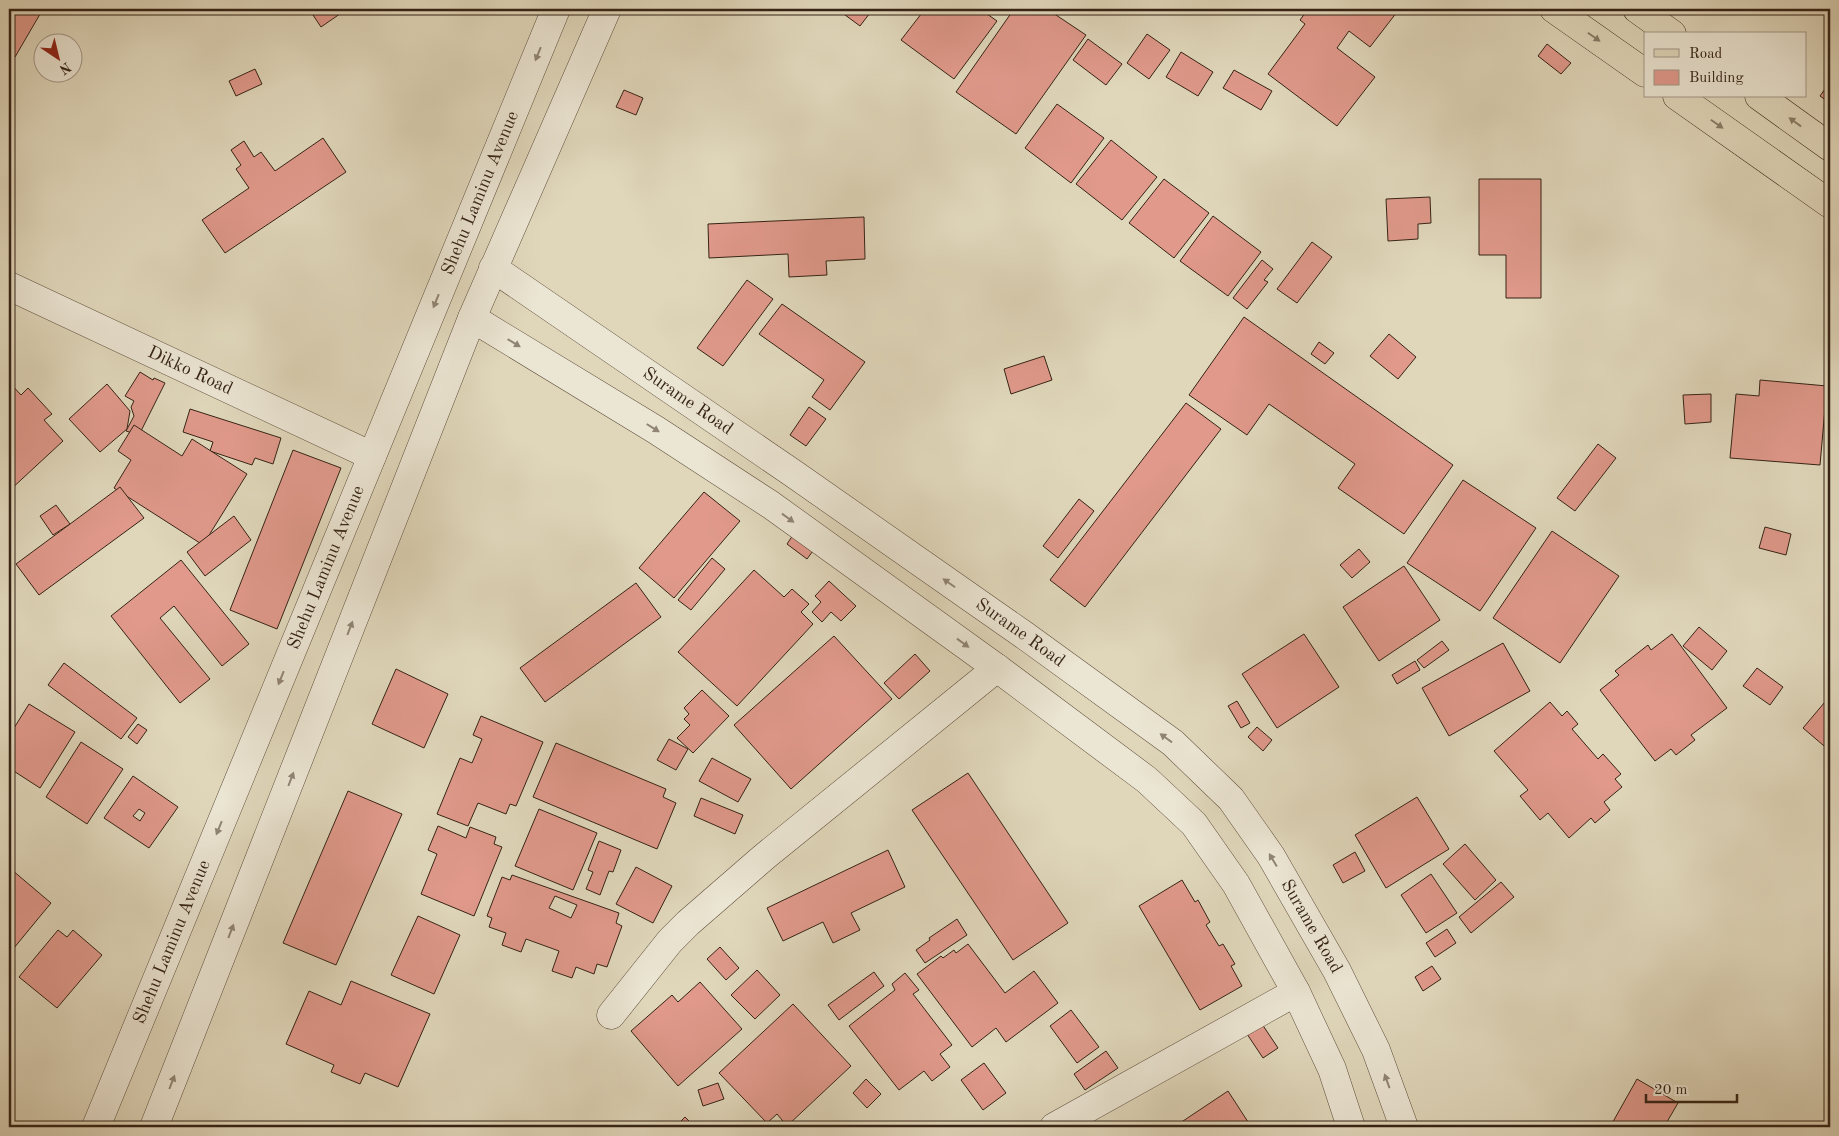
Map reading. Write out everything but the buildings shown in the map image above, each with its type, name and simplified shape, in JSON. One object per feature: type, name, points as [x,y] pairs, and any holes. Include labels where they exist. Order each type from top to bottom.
[{"type":"main road","points":[[1554,9],[1644,73]]},
{"type":"main road","points":[[1637,9],[1669,32]]},
{"type":"main road","points":[[1680,98],[1830,204]]},
{"type":"main road","points":[[1762,98],[1830,148]]},
{"type":"street","name":"Shehu Laminu Avenue","points":[[96,1127],[556,9]]},
{"type":"street","points":[[154,1127],[472,318],[607,9]]},
{"type":"street","name":"Surame Road","points":[[493,268],[1024,635],[1173,743],[1232,799],[1271,856],[1337,971],[1376,1050],[1404,1127]]},
{"type":"street","name":"Dikko Road","points":[[9,286],[372,456]]},
{"type":"street","points":[[472,318],[656,430],[771,505],[998,668],[1147,780],[1194,824],[1236,884],[1296,992],[1332,1069],[1351,1127]]},
{"type":"street","points":[[611,1015],[670,941],[688,923],[764,857],[998,668]]},
{"type":"street","points":[[1054,1127],[1296,992]]}]
